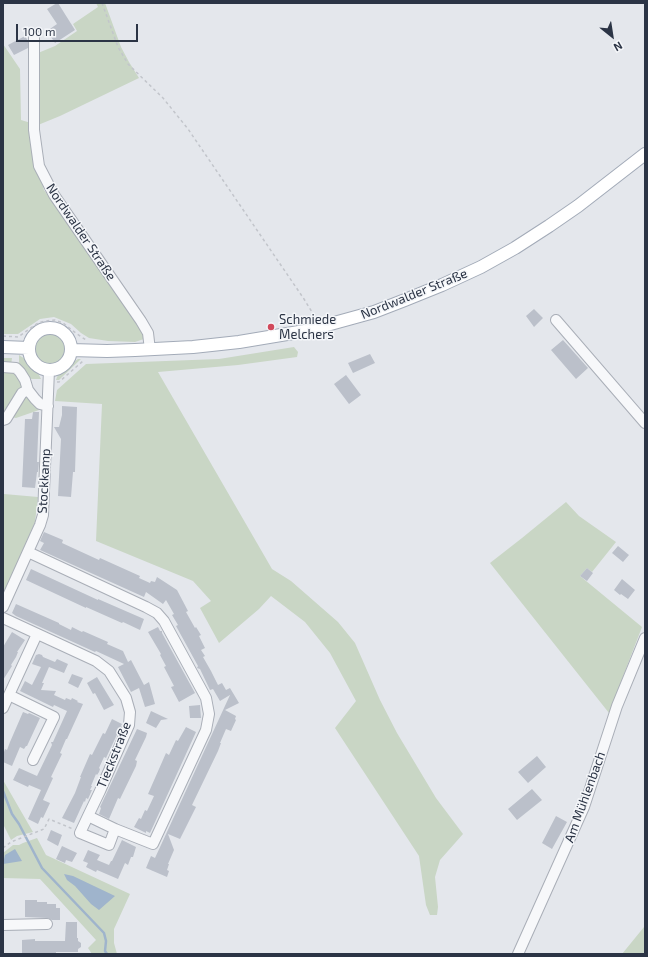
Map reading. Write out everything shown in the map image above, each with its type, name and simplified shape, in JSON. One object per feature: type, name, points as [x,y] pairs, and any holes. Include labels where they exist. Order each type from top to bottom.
[{"type":"main road","name":"Nordwalder Straße","points":[[71,350],[150,350],[239,342],[321,327],[374,312],[442,286],[499,257],[569,213],[645,154]]},
{"type":"main road","points":[[51,327],[64,332],[71,343],[71,350],[70,356],[62,366],[49,370],[37,366],[32,361],[29,348],[33,335],[44,328],[51,327]]},
{"type":"main road","points":[[3,347],[29,348]]},
{"type":"street","name":"Nordwalder Straße","points":[[34,34],[34,130],[39,166],[54,195],[144,326],[148,334],[150,350]]},
{"type":"street","points":[[556,320],[645,423]]},
{"type":"street","points":[[3,367],[16,368],[25,380],[28,390],[35,399],[40,404],[48,406]]},
{"type":"street","name":"Stockkamp","points":[[3,608],[43,515],[49,370]]},
{"type":"street","points":[[3,420],[6,419],[22,393],[28,390]]},
{"type":"street","points":[[28,552],[157,613],[164,621],[206,698],[209,714],[206,730],[153,844],[115,829],[88,816]]},
{"type":"street","name":"Tieckstraße","points":[[3,618],[96,661],[109,671],[126,698],[130,712],[129,725],[80,832]]},
{"type":"street","points":[[3,708],[37,634]]},
{"type":"street","name":"Am Mühlenbach","points":[[518,954],[584,807],[617,706],[645,638]]},
{"type":"street","points":[[9,695],[54,717],[33,760]]},
{"type":"street","points":[[80,832],[108,845],[115,829]]},
{"type":"street","points":[[3,925],[47,924]]},
{"type":"path","points":[[102,3],[118,46],[128,64],[163,98],[188,129],[304,299],[321,327]]},
{"type":"path","points":[[3,336],[18,337],[38,323],[45,320],[55,320],[63,323],[85,340],[91,341]]},
{"type":"path","points":[[3,848],[11,842],[44,829],[49,819],[80,832]]},
{"type":"green space","points":[[96,3],[105,3],[121,47],[139,78],[38,125],[38,53],[55,46],[77,31],[73,24],[98,7]]},
{"type":"green space","points":[[3,44],[20,69],[21,120],[31,123],[36,165],[44,190],[142,327],[144,339],[135,342],[108,341],[89,338],[71,324],[54,317],[40,319],[18,334],[3,334]]},
{"type":"green space","points":[[47,333],[53,333],[63,340],[66,349],[65,355],[59,362],[53,365],[47,365],[37,358],[34,352],[34,346],[41,336]]},
{"type":"green space","points":[[294,347],[298,352],[297,357],[238,365],[158,372],[272,569],[291,581],[338,622],[355,643],[380,700],[397,733],[436,798],[463,834],[440,860],[435,877],[438,907],[437,915],[430,915],[426,905],[419,856],[335,728],[356,701],[330,653],[305,622],[271,596],[259,609],[219,643],[200,608],[211,601],[193,581],[96,541],[102,404],[55,401],[57,390],[86,364],[219,359]]},
{"type":"green space","points":[[19,355],[36,369],[41,379],[24,377],[19,366]]},
{"type":"green space","points":[[3,358],[12,358],[11,365],[14,374],[22,380],[25,387],[3,416]]},
{"type":"green space","points":[[78,359],[81,359],[59,380],[56,380],[60,372]]},
{"type":"green space","points":[[26,393],[42,409],[16,418],[10,417]]},
{"type":"green space","points":[[3,492],[4,494],[38,497],[35,522],[3,595]]},
{"type":"green space","points":[[566,502],[579,516],[616,542],[592,572],[587,568],[580,576],[642,627],[609,713],[490,563]]},
{"type":"green space","points":[[3,780],[33,832],[17,836],[11,840],[3,824]]},
{"type":"green space","points":[[37,838],[46,855],[130,894],[114,929],[114,943],[117,954],[92,954],[88,948],[96,940],[40,879],[3,878],[3,853],[13,845],[19,845]]},
{"type":"green space","points":[[645,926],[645,954],[622,954],[644,927]]},
{"type":"water","points":[[15,849],[22,861],[3,864],[5,855]]},
{"type":"water","points":[[64,874],[73,876],[115,896],[99,910],[67,880]]},
{"type":"building","points":[[57,3],[75,30],[55,43],[47,31],[57,24],[47,9]]},
{"type":"building","points":[[25,36],[28,41],[28,48],[14,55],[8,45]]},
{"type":"building","points":[[534,309],[543,318],[534,327],[526,316]]},
{"type":"building","points":[[563,340],[588,368],[576,379],[551,350]]},
{"type":"building","points":[[370,354],[375,363],[353,373],[348,363]]},
{"type":"building","points":[[346,375],[361,395],[349,404],[334,384]]},
{"type":"building","points":[[62,406],[77,407],[75,472],[73,472],[71,497],[58,496],[61,439],[54,427],[59,427],[62,415]]},
{"type":"building","points":[[33,412],[39,412],[37,462],[39,462],[35,488],[22,487],[25,419],[32,419]]},
{"type":"building","points":[[44,532],[63,540],[62,543],[99,560],[100,558],[140,576],[139,578],[150,583],[151,581],[155,582],[157,577],[177,590],[188,611],[186,612],[195,628],[196,627],[201,635],[199,636],[205,648],[201,650],[205,656],[203,657],[218,685],[222,683],[226,690],[230,688],[239,703],[225,710],[236,716],[236,720],[231,731],[226,729],[218,751],[192,805],[196,807],[180,839],[168,834],[174,850],[168,864],[167,870],[169,871],[167,877],[146,868],[151,856],[155,858],[230,695],[220,701],[213,689],[210,690],[176,626],[178,625],[172,615],[174,614],[166,600],[163,604],[146,592],[144,597],[40,550],[44,543],[40,541]]},
{"type":"building","points":[[618,546],[629,555],[623,562],[612,553]]},
{"type":"building","points":[[587,568],[593,573],[587,581],[580,576]]},
{"type":"building","points":[[31,569],[98,600],[144,619],[140,630],[86,608],[26,580]]},
{"type":"building","points":[[622,579],[635,590],[628,599],[614,590]]},
{"type":"building","points":[[16,604],[71,630],[72,627],[82,632],[83,631],[108,642],[107,644],[123,651],[128,662],[131,660],[144,685],[149,682],[155,704],[145,707],[139,688],[131,692],[118,667],[124,664],[16,616],[12,613]]},
{"type":"building","points":[[158,627],[160,631],[162,631],[195,693],[179,702],[171,687],[174,686],[164,667],[166,666],[160,655],[161,654],[148,632]]},
{"type":"building","points":[[12,632],[25,640],[17,652],[11,665],[12,666],[3,680],[3,647]]},
{"type":"building","points":[[39,654],[55,662],[57,659],[68,664],[64,673],[49,667],[42,683],[44,683],[41,690],[56,691],[54,695],[65,700],[66,698],[71,700],[72,698],[83,704],[66,739],[60,753],[62,754],[51,777],[53,778],[43,800],[50,803],[43,818],[41,817],[38,824],[28,819],[41,790],[29,785],[28,787],[13,780],[19,768],[37,776],[52,745],[51,742],[53,742],[67,711],[54,705],[53,707],[20,691],[25,681],[32,685],[41,667],[32,664],[36,655]]},
{"type":"building","points":[[72,674],[83,678],[78,688],[68,683]]},
{"type":"building","points":[[97,677],[114,705],[104,710],[95,693],[93,694],[87,683]]},
{"type":"building","points":[[200,705],[201,718],[190,718],[189,706]]},
{"type":"building","points":[[151,711],[168,719],[161,720],[156,728],[146,723]]},
{"type":"building","points":[[23,712],[40,718],[27,746],[24,749],[20,747],[12,766],[3,762],[3,755],[5,749],[7,750]]},
{"type":"building","points":[[112,719],[122,724],[106,758],[104,757],[99,768],[99,772],[97,775],[96,774],[88,799],[86,798],[85,802],[84,801],[74,823],[62,818],[75,793],[90,754],[92,755]]},
{"type":"building","points":[[186,727],[196,732],[150,833],[146,831],[146,833],[134,827],[139,818],[141,819],[145,810],[147,811],[154,796],[148,794],[166,753],[169,755],[176,740],[178,741]]},
{"type":"building","points":[[137,729],[147,733],[146,737],[135,760],[137,761],[136,766],[120,799],[118,798],[109,819],[99,814],[100,807]]},
{"type":"building","points":[[537,756],[546,767],[528,783],[518,772]]},
{"type":"building","points":[[532,789],[542,800],[517,820],[508,809]]},
{"type":"building","points":[[556,816],[567,822],[552,849],[542,843]]},
{"type":"building","points":[[51,830],[62,835],[58,846],[47,840]]},
{"type":"building","points":[[122,840],[136,847],[133,857],[131,857],[128,865],[125,863],[118,879],[86,867],[88,863],[83,861],[88,850],[100,855],[97,860],[109,865]]},
{"type":"building","points":[[62,846],[77,853],[72,862],[66,860],[65,863],[56,859]]},
{"type":"building","points":[[25,900],[37,900],[37,902],[56,904],[56,908],[60,908],[60,920],[25,917]]},
{"type":"building","points":[[66,922],[77,922],[77,938],[81,943],[81,947],[78,949],[78,952],[56,952],[56,954],[22,954],[22,940],[35,939],[35,941],[65,941]]},
{"type":"waterway","points":[[3,791],[12,814],[19,824],[42,868],[104,933],[106,941],[105,951],[107,954]]},
{"type":"place","name":"Schmiede Melchers","points":[[271,327]]}]
